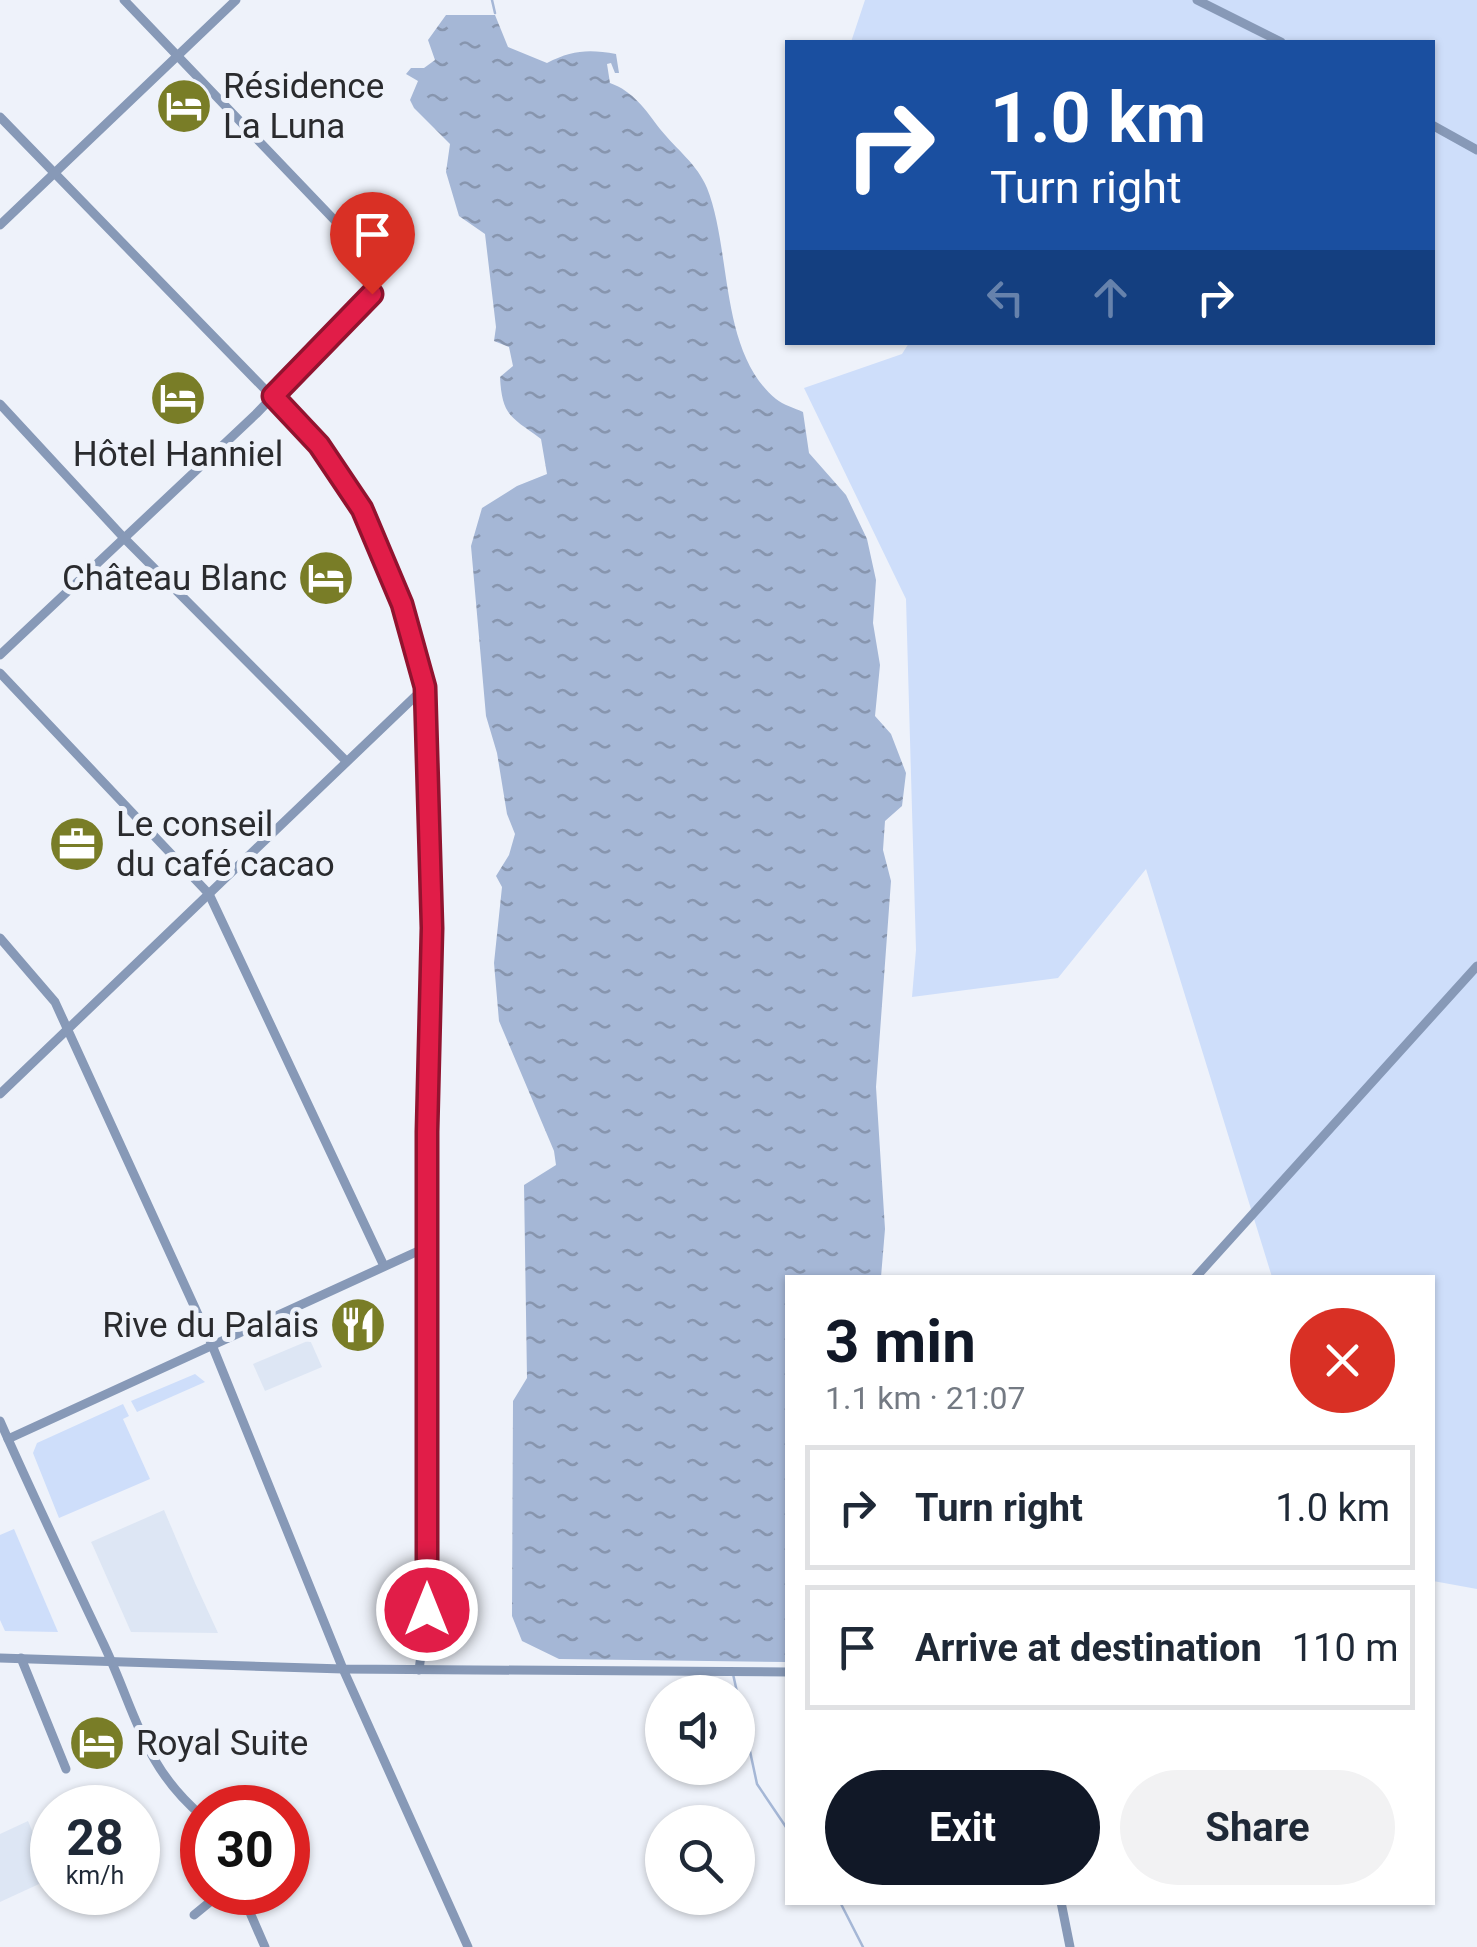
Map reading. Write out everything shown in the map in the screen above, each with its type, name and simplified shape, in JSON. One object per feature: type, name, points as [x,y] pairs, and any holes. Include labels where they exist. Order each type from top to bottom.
[{"type":"street","points":[[124,0],[344,229]]},
{"type":"street","points":[[0,224],[236,0]]},
{"type":"street","points":[[1197,0],[1277,40]]},
{"type":"street","points":[[0,116],[319,445],[362,509],[402,604],[425,687],[432,928],[427,1610],[419,1670]]},
{"type":"street","points":[[1435,127],[1477,150]]},
{"type":"street","points":[[0,655],[273,396],[372,294]]},
{"type":"street","points":[[0,404],[124,538],[346,762]]},
{"type":"street","points":[[0,674],[209,894],[384,1266]]},
{"type":"street","points":[[0,1094],[425,687]]},
{"type":"street","points":[[0,938],[55,1002],[212,1345],[343,1669],[468,1947]]},
{"type":"street","points":[[1198,1275],[1477,966]]},
{"type":"street","points":[[8,1439],[428,1247]]},
{"type":"street","points":[[0,1421],[111,1660],[149,1755],[180,1795]]},
{"type":"street","points":[[0,1658],[343,1669],[785,1672]]},
{"type":"street","points":[[21,1658],[66,1769]]},
{"type":"street","points":[[1062,1905],[1070,1947]]},
{"type":"street","points":[[250,1915],[265,1947]]},
{"type":"shaded area","points":[[865,0],[1477,0],[1477,1589],[1435,1581],[1435,1275],[1271,1275],[1146,869],[1058,978],[912,997],[916,950],[906,599],[804,388],[902,354],[908,345],[1435,345],[1435,40],[852,40]]},
{"type":"shaded area","points":[[310,1340],[322,1367],[265,1391],[253,1364]]},
{"type":"shaded area","points":[[195,1374],[205,1382],[137,1412],[131,1401]]},
{"type":"shaded area","points":[[123,1404],[129,1416],[123,1419],[150,1479],[59,1518],[33,1453],[37,1443]]},
{"type":"shaded area","points":[[164,1510],[218,1633],[131,1632],[91,1542]]},
{"type":"shaded area","points":[[14,1529],[58,1632],[5,1631],[0,1620],[0,1535]]},
{"type":"shaded area","points":[[28,1821],[30,1826],[30,1888],[0,1902],[0,1834]]},
{"type":"water","points":[[446,15],[495,15],[508,47],[547,63],[581,52],[616,54],[619,73],[615,73],[611,63],[607,64],[610,83],[638,102],[692,164],[707,188],[745,355],[758,379],[776,399],[803,412],[809,453],[846,495],[867,539],[876,580],[873,623],[880,665],[875,716],[891,734],[906,773],[902,806],[885,821],[883,850],[891,881],[876,1087],[885,1229],[881,1275],[785,1275],[785,1662],[559,1659],[522,1641],[512,1616],[513,1401],[527,1378],[524,1185],[556,1165],[554,1151],[499,1021],[494,963],[502,887],[496,876],[509,855],[515,834],[486,716],[471,546],[482,508],[517,486],[547,474],[541,439],[515,420],[503,400],[500,377],[513,366],[509,347],[494,341],[496,327],[485,234],[459,216],[446,172],[450,144],[410,100],[418,81],[406,74],[411,68],[424,68],[435,60],[428,40]]},
{"type":"waterway","points":[[492,0],[495,13]]},
{"type":"waterway","points":[[755,1775],[757,1784],[785,1826]]},
{"type":"waterway","points":[[842,1905],[863,1947]]},
{"type":"place","name":"Résidence La Luna","points":[[184,106]]},
{"type":"place","name":"Hôtel Hanniel","points":[[178,398]]},
{"type":"place","name":"Château Blanc","points":[[326,578]]},
{"type":"place","name":"Le conseil du café cacao","points":[[77,844]]},
{"type":"place","name":"Rive du Palais","points":[[358,1325]]},
{"type":"place","name":"Royal Suite","points":[[97,1743]]},
{"type":"route","points":[[372,294],[273,396],[319,445],[362,509],[402,604],[425,687],[432,928],[427,1132],[427,1610]]}]
